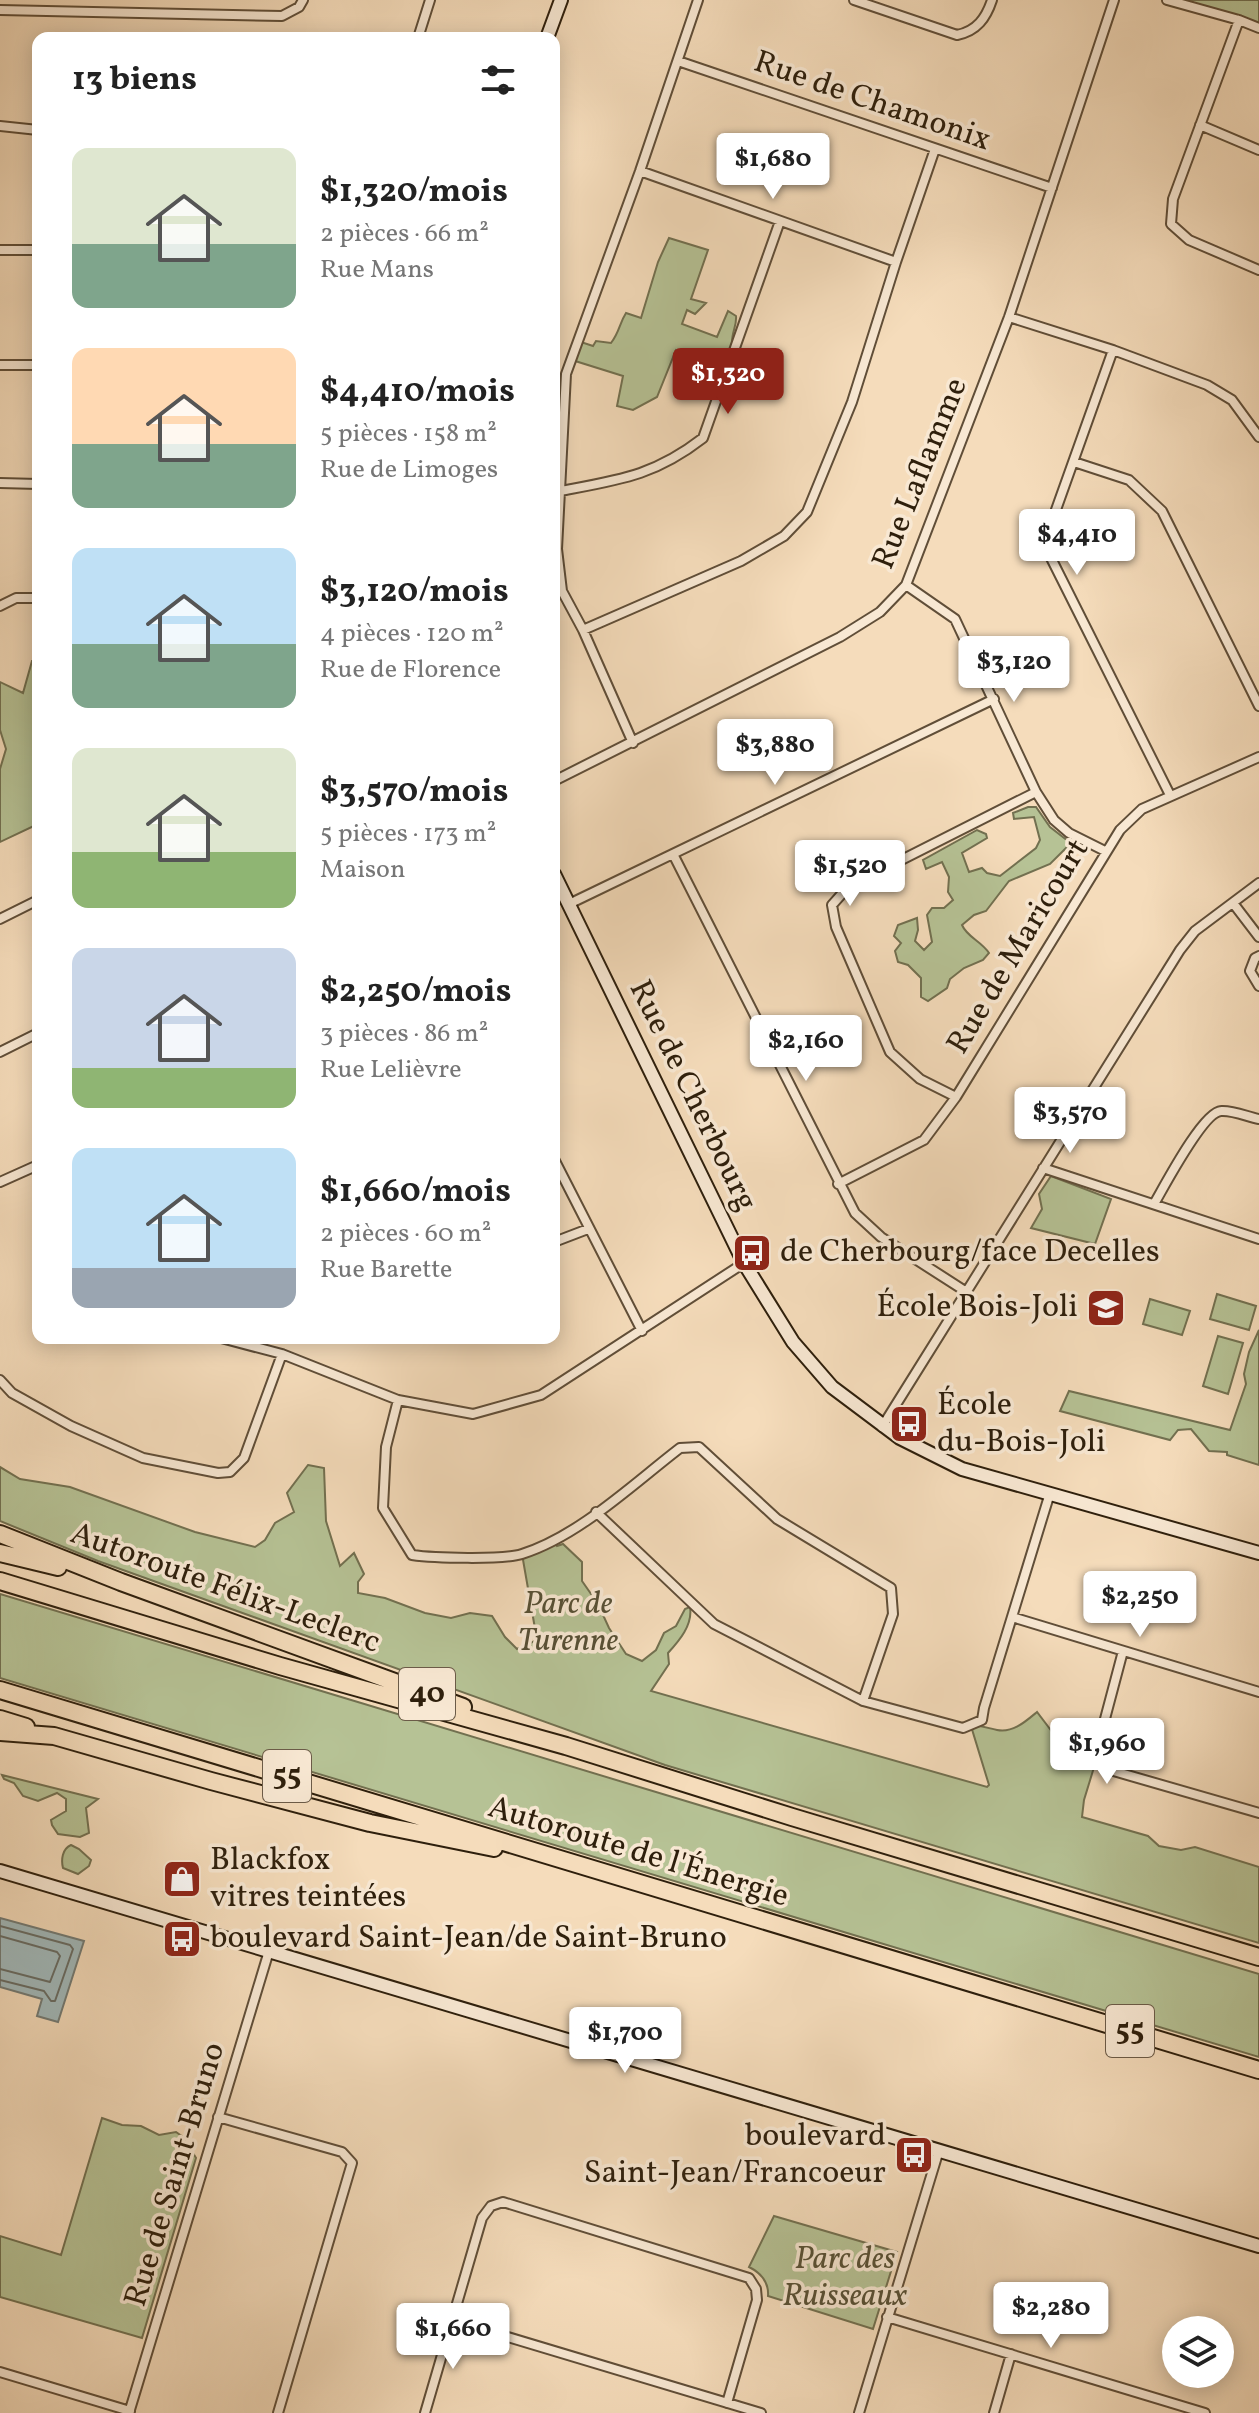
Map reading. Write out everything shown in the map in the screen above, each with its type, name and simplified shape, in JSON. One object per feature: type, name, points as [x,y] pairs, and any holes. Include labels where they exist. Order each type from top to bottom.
[{"type":"highway","name":"Autoroute Félix-Leclerc","points":[[0,1534],[121,1582],[566,1746]]},
{"type":"highway","points":[[0,1553],[121,1582]]},
{"type":"highway","points":[[0,1581],[280,1666],[566,1746],[1259,1957]]},
{"type":"highway","name":"Autoroute de l'Énergie","points":[[0,1690],[1259,2070]]},
{"type":"highway","points":[[0,1719],[211,1781],[385,1827],[574,1863]]},
{"type":"highway","points":[[0,1732],[54,1736]]},
{"type":"street","points":[[0,10],[282,16],[299,7],[303,0]]},
{"type":"street","points":[[420,32],[430,0]]},
{"type":"street","points":[[549,32],[561,0]]},
{"type":"street","points":[[698,0],[566,374],[560,491],[632,478],[676,459],[703,438],[780,221]]},
{"type":"street","points":[[854,0],[957,35],[969,33],[986,17],[992,0]]},
{"type":"street","name":"Rue Laflamme","points":[[560,778],[840,637],[880,612],[906,585],[1009,317],[1114,0]]},
{"type":"street","points":[[1167,0],[1259,28]]},
{"type":"street","points":[[1239,20],[1173,199],[1171,224],[1189,240],[1259,270]]},
{"type":"street","name":"Rue de Chamonix","points":[[678,61],[1052,188]]},
{"type":"street","points":[[1200,125],[1259,150]]},
{"type":"street","points":[[0,126],[32,129]]},
{"type":"street","points":[[583,630],[741,561],[784,536],[807,512],[852,402],[935,149]]},
{"type":"street","points":[[640,171],[896,262]]},
{"type":"street","points":[[0,250],[32,250]]},
{"type":"street","points":[[1009,317],[1113,350],[1207,385],[1232,400],[1259,437]]},
{"type":"street","points":[[1113,350],[1047,535],[1049,554],[1170,795]]},
{"type":"street","points":[[0,365],[32,365]]},
{"type":"street","points":[[1074,462],[1129,480],[1162,511],[1259,706]]},
{"type":"street","points":[[0,483],[32,484]]},
{"type":"street","points":[[560,574],[562,591],[583,630],[633,743]]},
{"type":"street","points":[[906,585],[955,619],[1036,792],[1054,820],[1069,833],[1105,851]]},
{"type":"street","points":[[0,606],[16,598],[32,598]]},
{"type":"street","points":[[569,904],[994,699]]},
{"type":"street","name":"Rue de Maricourt","points":[[838,1184],[924,1140],[956,1097],[1120,830],[1142,809],[1259,757]]},
{"type":"street","points":[[956,1097],[920,1079],[890,1052],[836,927],[832,905],[848,887],[1036,792]]},
{"type":"street","points":[[673,854],[855,1213],[881,1237],[965,1291]]},
{"type":"street","points":[[882,1427],[1180,950],[1195,931],[1259,883]]},
{"type":"street","name":"Rue de Cherbourg","points":[[560,886],[744,1263],[793,1342],[832,1387],[882,1427],[962,1469],[1259,1553]]},
{"type":"street","points":[[0,919],[32,903]]},
{"type":"street","points":[[1233,903],[1259,937]]},
{"type":"street","points":[[1259,956],[1255,958],[1250,971],[1259,986]]},
{"type":"street","points":[[0,1052],[32,1036]]},
{"type":"street","points":[[1154,1204],[1213,1113],[1220,1111],[1259,1119]]},
{"type":"street","points":[[0,1182],[32,1168]]},
{"type":"street","points":[[1043,1168],[1259,1239]]},
{"type":"street","points":[[560,1171],[642,1331]]},
{"type":"street","points":[[560,1240],[588,1229]]},
{"type":"street","points":[[244,1344],[282,1354],[398,1400],[473,1414],[541,1395],[744,1263]]},
{"type":"street","points":[[0,1380],[12,1393],[71,1426],[143,1458],[218,1473],[230,1472],[244,1458],[282,1354]]},
{"type":"street","points":[[398,1400],[386,1447],[383,1508],[412,1555],[429,1558],[520,1555],[578,1529],[680,1448],[699,1447],[777,1519],[891,1588],[893,1614],[863,1701]]},
{"type":"street","points":[[596,1512],[714,1624],[863,1701],[963,1728],[982,1720],[1050,1493]]},
{"type":"street","points":[[1012,1617],[1259,1692]]},
{"type":"street","points":[[1123,1651],[1097,1749],[1110,1770],[1259,1813]]},
{"type":"street","points":[[0,1871],[1259,2246]]},
{"type":"street","name":"Rue de Saint-Bruno","points":[[129,2412],[269,1951]]},
{"type":"street","points":[[218,2117],[342,2152],[352,2163],[278,2413]]},
{"type":"street","points":[[859,2413],[939,2150]]},
{"type":"street","points":[[425,2413],[483,2215],[494,2204],[511,2203],[740,2273],[750,2279],[756,2289],[757,2300],[727,2403]]},
{"type":"street","points":[[887,2317],[1205,2413]]},
{"type":"street","points":[[451,2320],[761,2413]]},
{"type":"street","points":[[994,2413],[1011,2354]]},
{"type":"street","points":[[0,2372],[129,2412]]},
{"type":"green space","points":[[1167,0],[1259,0],[1259,28]]},
{"type":"green space","points":[[669,238],[708,250],[691,299],[706,303],[695,314],[687,310],[682,324],[717,337],[728,311],[736,316],[732,342],[736,344],[729,366],[722,364],[714,378],[716,386],[705,398],[698,392],[698,384],[707,359],[676,350],[657,397],[633,410],[617,406],[623,376],[572,360],[578,341],[593,346],[596,341],[611,343],[626,313],[641,318],[658,262]]},
{"type":"green space","points":[[32,661],[32,827],[0,842],[0,769],[6,749],[0,730],[0,682],[23,693]]},
{"type":"green space","points":[[1036,807],[1050,827],[1068,841],[1068,846],[1050,864],[1009,881],[986,911],[974,915],[962,925],[989,953],[983,960],[964,968],[950,979],[947,988],[928,1001],[921,997],[921,978],[908,965],[898,962],[895,951],[901,943],[894,936],[898,925],[917,918],[915,941],[924,950],[932,942],[927,915],[932,908],[944,908],[953,900],[948,892],[949,877],[942,862],[926,869],[923,860],[977,830],[986,834],[987,838],[962,853],[969,872],[982,868],[987,873],[1000,876],[1036,848],[1040,840],[1034,817],[1014,819],[1013,813]]},
{"type":"green space","points":[[1051,1176],[1111,1199],[1095,1244],[1031,1228],[1042,1209],[1039,1194]]},
{"type":"green space","points":[[1217,1294],[1256,1306],[1249,1330],[1210,1319]]},
{"type":"green space","points":[[1150,1299],[1190,1311],[1182,1335],[1143,1324]]},
{"type":"green space","points":[[1259,1330],[1259,1465],[1227,1455],[1227,1452],[1209,1451],[1191,1429],[1178,1430],[1170,1440],[1060,1411],[1069,1391],[1230,1430],[1246,1384],[1244,1374],[1249,1352]]},
{"type":"green space","points":[[1218,1336],[1243,1343],[1228,1394],[1203,1386]]},
{"type":"green space","name":"Parc de Turenne","points":[[308,1465],[324,1468],[326,1521],[340,1566],[354,1553],[364,1574],[358,1582],[358,1593],[451,1618],[470,1613],[492,1616],[517,1649],[537,1640],[522,1554],[553,1540],[557,1546],[563,1544],[582,1562],[582,1581],[626,1654],[642,1661],[656,1650],[664,1633],[676,1626],[685,1609],[690,1607],[687,1626],[668,1653],[669,1664],[651,1691],[987,1787],[989,1785],[971,1726],[1008,1730],[1037,1712],[1056,1737],[1062,1739],[1066,1750],[1102,1758],[1106,1764],[1095,1764],[1082,1817],[1148,1836],[1159,1846],[1181,1850],[1195,1847],[1259,1867],[1259,1943],[665,1765],[98,1561],[0,1521],[0,1467],[20,1479],[70,1487],[195,1532],[255,1547],[265,1540],[275,1523],[294,1512],[287,1493]]},
{"type":"green space","points":[[0,1594],[1259,1974],[1259,2057],[0,1678]]},
{"type":"green space","points":[[2,1775],[98,1799],[86,1808],[89,1833],[80,1837],[58,1834],[51,1820],[66,1811],[66,1799],[57,1793],[38,1801],[23,1796],[14,1783]]},
{"type":"green space","points":[[71,1845],[91,1860],[89,1866],[78,1874],[63,1868],[63,1855]]},
{"type":"green space","points":[[102,2118],[122,2125],[141,2126],[159,2135],[176,2132],[183,2137],[196,2158],[142,2338],[0,2297],[0,2236],[61,2255]]},
{"type":"green space","name":"Parc des Ruisseaux","points":[[774,2216],[897,2252],[873,2329],[768,2296],[763,2278],[749,2267]]},
{"type":"water","points":[[0,1918],[84,1941],[58,2022],[37,2016],[42,1999],[0,1987]]},
{"type":"place","name":"de Cherbourg/face Decelles","points":[[752,1253]]},
{"type":"place","name":"École Bois-Joli","points":[[1106,1308]]},
{"type":"place","name":"École du-Bois-Joli","points":[[909,1424]]},
{"type":"place","name":"Blackfox vitres teintées","points":[[182,1879]]},
{"type":"place","name":"boulevard Saint-Jean/de Saint-Bruno","points":[[182,1939]]},
{"type":"place","name":"boulevard Saint-Jean/Francoeur","points":[[914,2155]]}]
